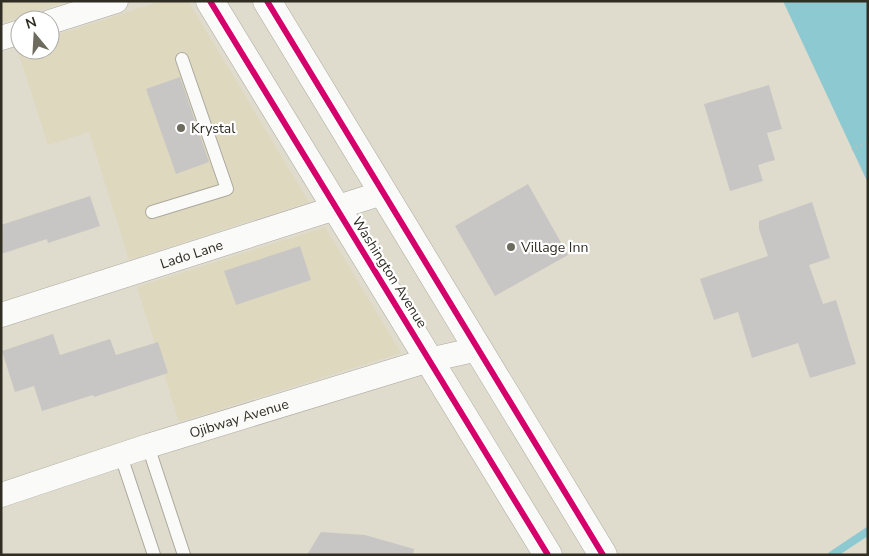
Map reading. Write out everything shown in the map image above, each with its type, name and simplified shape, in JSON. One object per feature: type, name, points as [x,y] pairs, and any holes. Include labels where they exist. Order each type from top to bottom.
[{"type":"main road","name":"Washington Avenue","points":[[210,1],[548,555]]},
{"type":"main road","points":[[269,2],[382,193],[603,555]]},
{"type":"street","points":[[60,19],[116,1]]},
{"type":"street","name":"Lado Lane","points":[[1,315],[382,193]]},
{"type":"street","name":"Ojibway Avenue","points":[[1,495],[148,446],[429,360],[478,349]]},
{"type":"lane","points":[[152,212],[227,189],[182,59]]},
{"type":"lane","points":[[148,446],[184,555]]},
{"type":"lane","points":[[121,456],[154,555]]},
{"type":"path","points":[[852,150],[868,142]]},
{"type":"shaded area","points":[[1,1],[69,1],[41,10],[10,10],[10,20],[1,23]]},
{"type":"shaded area","points":[[162,1],[188,1],[309,202],[129,260],[89,132],[48,145],[21,60],[60,60],[60,34]]},
{"type":"shaded area","points":[[325,227],[401,353],[179,422],[137,287]]},
{"type":"water","points":[[783,1],[868,1],[868,183]]},
{"type":"building","points":[[180,77],[209,162],[176,174],[146,89]]},
{"type":"building","points":[[769,85],[782,129],[767,133],[775,160],[758,165],[763,181],[730,191],[704,104]]},
{"type":"building","points":[[528,184],[568,255],[495,296],[455,226]]},
{"type":"building","points":[[90,196],[100,226],[48,243],[47,239],[1,254],[1,225]]},
{"type":"building","points":[[812,202],[830,258],[809,265],[823,304],[836,300],[856,364],[810,378],[798,343],[752,358],[738,312],[714,320],[700,279],[768,256],[759,229],[759,221]]},
{"type":"building","points":[[300,246],[311,280],[236,305],[224,271]]},
{"type":"building","points":[[53,334],[60,355],[110,339],[116,355],[158,342],[168,373],[94,397],[93,395],[42,411],[34,386],[15,392],[2,351]]},
{"type":"building","points":[[321,532],[365,535],[414,549],[413,555],[307,555]]},
{"type":"waterway","points":[[832,555],[868,531]]},
{"type":"cycle path","points":[[210,1],[548,555]]},
{"type":"cycle path","points":[[267,1],[603,555]]},
{"type":"place","name":"Krystal","points":[[181,128]]},
{"type":"place","name":"Village Inn","points":[[511,247]]}]
